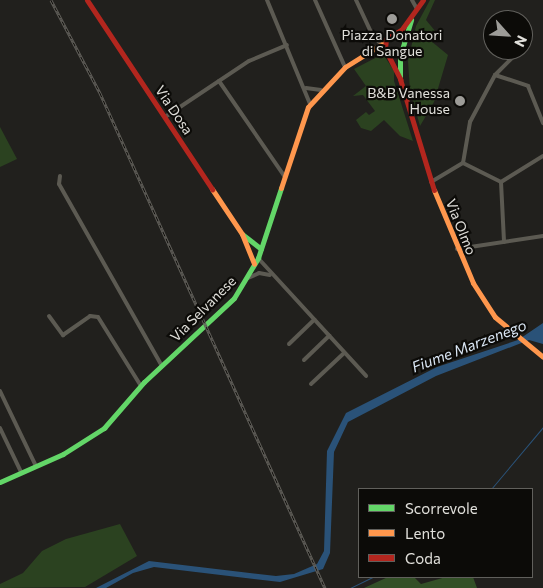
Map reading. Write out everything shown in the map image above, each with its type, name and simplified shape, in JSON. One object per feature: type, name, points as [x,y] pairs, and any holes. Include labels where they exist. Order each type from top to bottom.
[{"type":"street","name":"Via Dosa","points":[[87,0],[242,234],[254,267]]},
{"type":"street","points":[[267,0],[306,88],[310,104]]},
{"type":"street","points":[[314,0],[346,67]]},
{"type":"street","points":[[356,0],[372,35],[383,43]]},
{"type":"street","points":[[412,0],[415,12]]},
{"type":"street","name":"Via Olmo","points":[[423,0],[394,35],[383,43],[400,80],[431,182],[457,249],[482,301],[516,337],[543,357]]},
{"type":"street","name":"Via Olmo","points":[[400,80],[401,54],[415,12]]},
{"type":"street","points":[[394,35],[404,42]]},
{"type":"street","name":"Via Selvanese","points":[[0,482],[36,466],[96,434],[141,386],[218,315],[248,278],[258,258],[310,104],[320,90],[346,67],[383,43]]},
{"type":"street","points":[[165,117],[249,61],[287,45]]},
{"type":"street","name":"Via Selvanese","points":[[354,62],[379,51],[388,54]]},
{"type":"street","points":[[388,54],[401,54]]},
{"type":"street","points":[[464,163],[470,122],[495,75],[510,60]]},
{"type":"street","points":[[495,75],[528,86],[543,123]]},
{"type":"street","points":[[219,81],[285,177]]},
{"type":"street","points":[[306,88],[320,90]]},
{"type":"street","points":[[306,88],[314,99]]},
{"type":"street","points":[[501,182],[543,156]]},
{"type":"street","points":[[464,163],[501,182]]},
{"type":"street","points":[[431,182],[464,163]]},
{"type":"street","points":[[60,176],[59,184],[162,366]]},
{"type":"street","points":[[501,182],[504,242]]},
{"type":"street","points":[[242,234],[251,239],[261,249]]},
{"type":"street","points":[[251,239],[266,236]]},
{"type":"street","points":[[457,249],[543,236]]},
{"type":"street","points":[[247,245],[261,249]]},
{"type":"street","points":[[258,258],[272,276],[366,376]]},
{"type":"street","points":[[248,278],[259,273],[272,276]]},
{"type":"street","points":[[49,316],[63,335],[90,316],[98,317],[141,386]]},
{"type":"street","points":[[290,344],[314,320]]},
{"type":"street","points":[[304,360],[329,336]]},
{"type":"street","points":[[311,384],[344,353]]},
{"type":"street","points":[[0,391],[36,466]]},
{"type":"street","points":[[0,428],[20,472]]},
{"type":"green space","points":[[430,0],[435,0],[426,20],[436,32],[431,41],[448,55],[434,102],[420,126],[410,91],[408,61],[416,26]]},
{"type":"green space","points":[[383,54],[394,71],[394,81],[413,141],[400,136],[384,120],[371,131],[361,128],[356,120],[366,112],[369,115],[375,111],[363,95],[353,96],[366,86],[354,69]]},
{"type":"green space","points":[[0,127],[17,159],[0,167]]},
{"type":"green space","points":[[120,524],[137,556],[85,587],[0,588],[0,584],[23,573],[42,551],[66,539]]},
{"type":"green space","points":[[386,578],[415,578],[421,584],[442,578],[473,578],[477,588],[364,588]]},
{"type":"water","name":"Fiume Marzenego","points":[[543,323],[543,344],[529,340],[436,376],[348,422],[334,452],[330,553],[323,569],[280,582],[154,567],[133,573],[106,588],[96,588],[149,561],[276,576],[294,574],[317,564],[324,551],[327,451],[346,413],[437,367],[518,340]]},
{"type":"waterway","points":[[492,488],[543,427]]},
{"type":"waterway","points":[[350,588],[371,578]]},
{"type":"railway","points":[[51,0],[100,93],[325,588]]},
{"type":"traffic: fast","points":[[400,76],[400,56],[411,20]]},
{"type":"traffic: fast","points":[[0,482],[63,454],[104,428],[144,382],[234,298],[258,258],[281,188]]},
{"type":"traffic: fast","points":[[242,234],[261,249]]},
{"type":"traffic: slow","points":[[281,188],[308,107],[345,67],[385,42]]},
{"type":"traffic: slow","points":[[212,189],[242,234],[254,264]]},
{"type":"traffic: slow","points":[[434,190],[473,283],[495,317],[543,357]]},
{"type":"traffic: jam","points":[[87,0],[212,189]]},
{"type":"traffic: jam","points":[[423,0],[401,30],[386,39],[385,49],[400,79],[434,190]]},
{"type":"place","name":"Piazza Donatori di Sangue","points":[[392,19]]},
{"type":"place","name":"B&B Vanessa House","points":[[460,101]]}]
